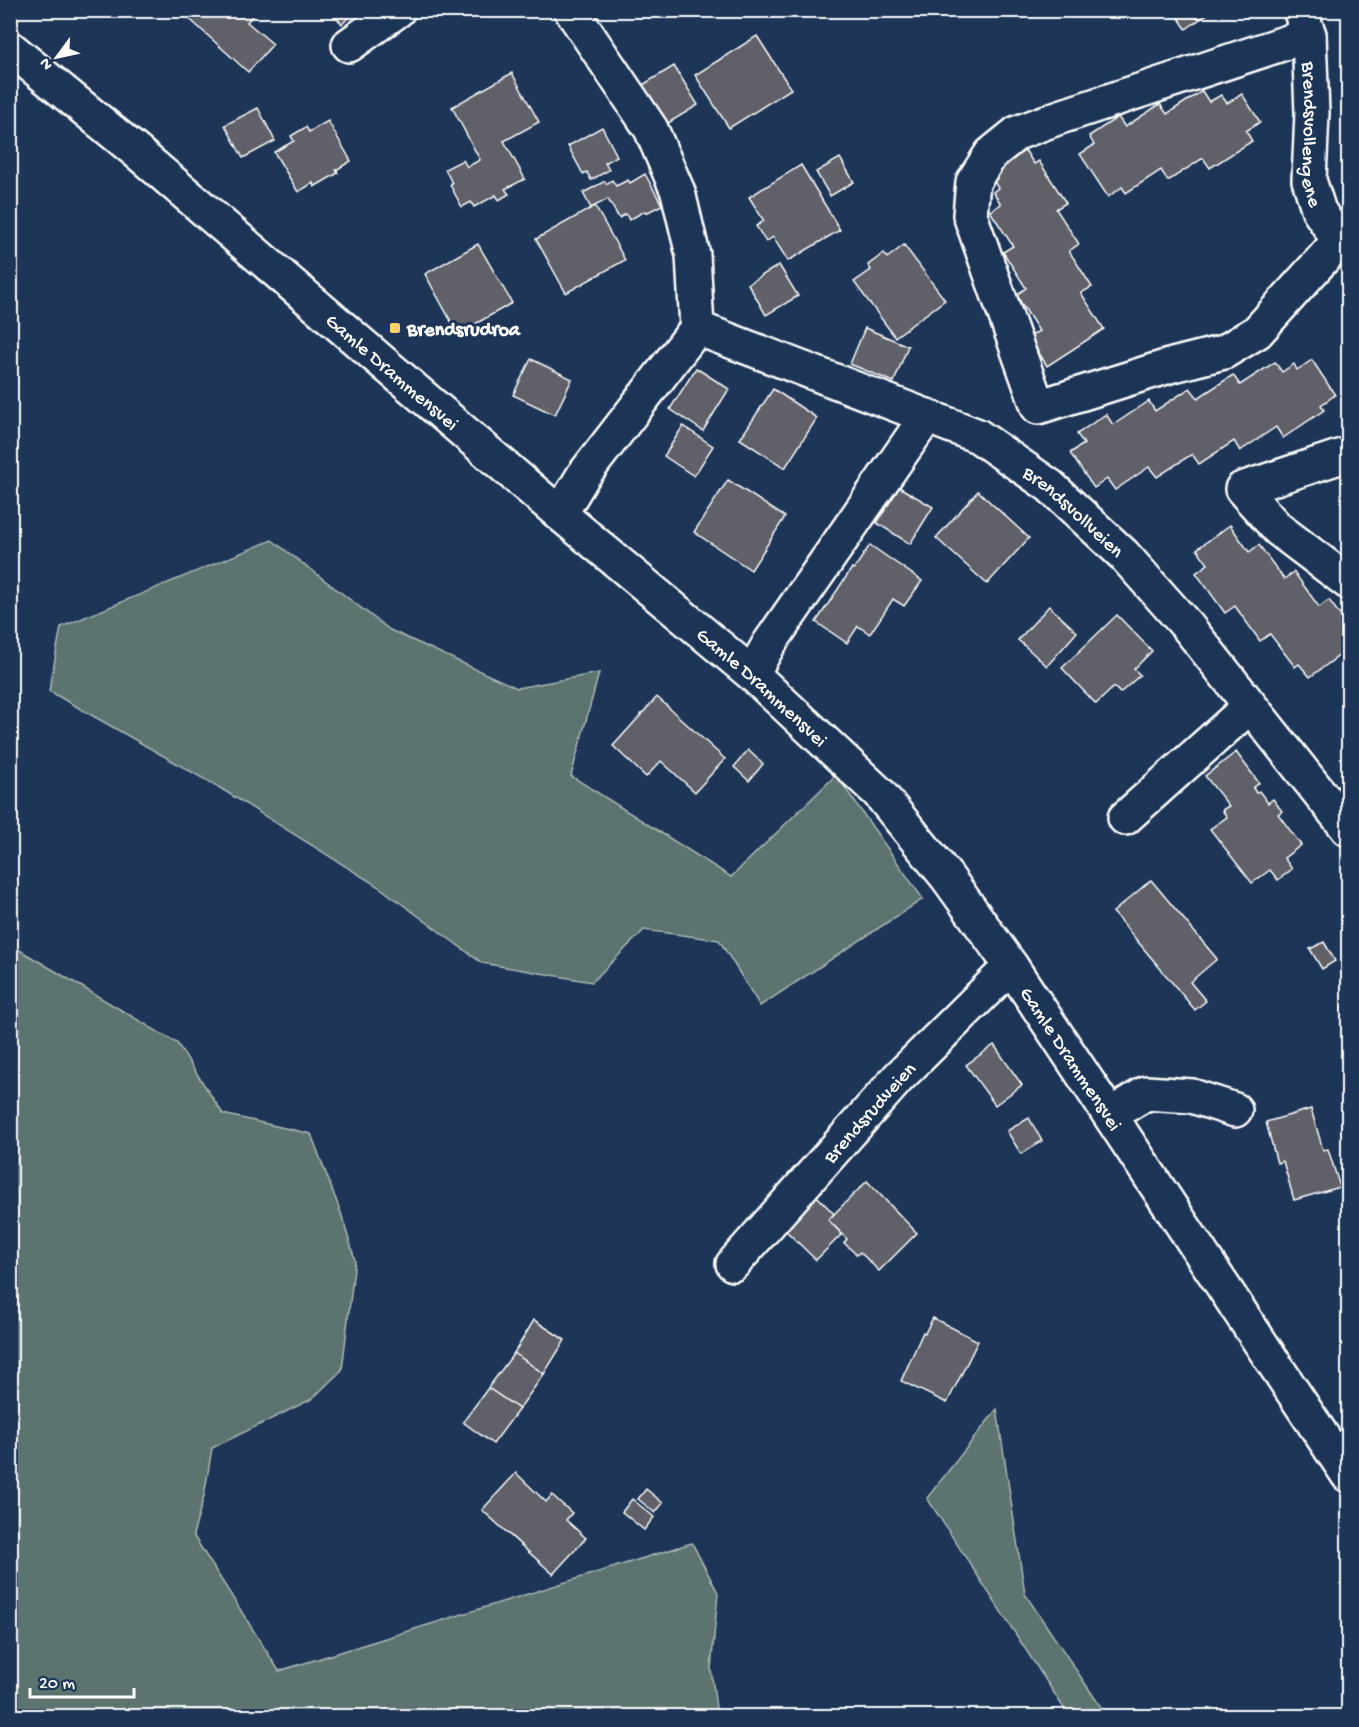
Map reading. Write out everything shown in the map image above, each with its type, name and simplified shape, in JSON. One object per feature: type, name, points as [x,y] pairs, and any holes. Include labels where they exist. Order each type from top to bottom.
[{"type":"street","points":[[349,45],[398,10]]},
{"type":"street","points":[[560,514],[583,476],[697,328],[693,255],[678,192],[651,129],[571,10]]},
{"type":"street","points":[[1304,23],[1017,133],[991,153],[973,182],[970,215],[1038,407],[1169,366],[1224,352],[1257,332],[1344,244]]},
{"type":"street","name":"Brendsvollengene","points":[[1304,23],[1312,113],[1309,180],[1319,211],[1344,244]]},
{"type":"street","name":"Gamle Drammensvei","points":[[10,48],[137,152],[560,514],[752,674],[879,793],[947,877],[1011,966],[1348,1475]]},
{"type":"street","name":"Brendsvollveien","points":[[697,328],[978,436],[1050,486],[1124,555],[1188,627],[1348,829]]},
{"type":"street","points":[[752,674],[769,644],[927,416]]},
{"type":"street","points":[[1348,454],[1242,489],[1278,529],[1348,582]]},
{"type":"street","points":[[1125,818],[1250,706]]},
{"type":"street","name":"Brendsrudveien","points":[[733,1264],[899,1077],[1011,966]]},
{"type":"street","points":[[1110,1115],[1146,1093],[1192,1096],[1235,1110]]},
{"type":"green space","points":[[272,540],[390,630],[517,688],[599,673],[571,776],[731,877],[836,775],[923,899],[760,1006],[719,940],[644,930],[592,982],[482,963],[379,887],[220,788],[49,691],[61,627]]},
{"type":"green space","points":[[11,945],[177,1043],[223,1114],[311,1134],[341,1213],[355,1260],[342,1370],[312,1399],[212,1448],[204,1496],[193,1535],[279,1671],[692,1543],[718,1593],[711,1669],[717,1716],[11,1716]]},
{"type":"green space","points":[[997,1409],[1025,1594],[1107,1716],[1069,1716],[927,1498]]},
{"type":"building","points":[[185,10],[258,10],[247,22],[273,44],[248,72],[183,13]]},
{"type":"building","points":[[330,10],[356,10],[342,24]]},
{"type":"building","points":[[1168,10],[1213,10],[1186,29],[1177,15],[1173,17]]},
{"type":"building","points":[[757,36],[791,89],[729,128],[695,75]]},
{"type":"building","points":[[674,66],[698,105],[665,125],[641,86]]},
{"type":"building","points":[[512,73],[539,122],[504,141],[525,179],[505,189],[509,194],[499,200],[496,195],[474,207],[471,202],[462,207],[450,185],[452,183],[445,169],[463,160],[467,167],[480,160],[452,107]]},
{"type":"building","points":[[1202,91],[1209,102],[1221,95],[1227,103],[1242,94],[1260,122],[1246,131],[1252,141],[1210,168],[1203,158],[1168,181],[1161,170],[1126,193],[1122,187],[1108,197],[1080,154],[1094,145],[1089,136],[1118,117],[1125,127],[1160,104],[1167,114]]},
{"type":"building","points":[[258,108],[275,141],[243,158],[225,125]]},
{"type":"building","points":[[328,121],[351,161],[336,170],[338,173],[314,187],[313,183],[298,192],[274,152],[294,141],[291,136],[306,127],[309,132]]},
{"type":"building","points":[[602,127],[617,156],[605,163],[609,170],[591,180],[587,172],[583,174],[568,146]]},
{"type":"building","points":[[1025,150],[1034,164],[1039,161],[1066,203],[1056,209],[1079,244],[1069,251],[1092,287],[1081,293],[1104,329],[1047,366],[1029,337],[1039,331],[1016,295],[1026,288],[1003,252],[1013,246],[990,211],[1001,204],[993,192],[998,188],[989,173]]},
{"type":"building","points":[[840,158],[854,182],[830,196],[816,172]]},
{"type":"building","points":[[801,165],[840,230],[788,261],[773,237],[766,242],[756,226],[764,221],[749,197]]},
{"type":"building","points":[[645,174],[662,205],[629,220],[626,214],[619,218],[608,199],[591,208],[583,193],[605,181],[606,184],[612,180],[616,186],[628,180],[630,183]]},
{"type":"building","points":[[595,206],[625,260],[566,293],[536,239]]},
{"type":"building","points":[[478,244],[512,303],[458,334],[425,274]]},
{"type":"building","points":[[904,245],[945,300],[895,337],[854,282],[871,270],[868,265],[884,253],[887,258]]},
{"type":"building","points":[[779,265],[798,296],[766,315],[748,284]]},
{"type":"building","points":[[865,328],[908,346],[894,382],[850,364]]},
{"type":"building","points":[[531,359],[572,379],[555,415],[513,395]]},
{"type":"building","points":[[1312,360],[1335,395],[1321,405],[1324,410],[1283,438],[1276,427],[1240,451],[1234,441],[1199,464],[1192,454],[1157,477],[1149,467],[1115,490],[1107,479],[1094,488],[1070,453],[1084,444],[1077,434],[1106,414],[1113,425],[1149,401],[1155,411],[1190,388],[1198,398],[1233,375],[1240,385],[1275,362],[1282,372],[1294,364],[1297,370]]},
{"type":"building","points":[[696,368],[729,389],[703,431],[670,409]]},
{"type":"building","points":[[773,389],[817,418],[785,468],[740,439]]},
{"type":"building","points":[[683,426],[713,446],[694,476],[664,456]]},
{"type":"building","points":[[728,480],[785,517],[751,570],[694,532]]},
{"type":"building","points":[[899,487],[933,507],[910,544],[877,523]]},
{"type":"building","points":[[978,491],[1029,538],[987,584],[936,538]]},
{"type":"building","points":[[1230,525],[1249,552],[1259,545],[1284,579],[1294,572],[1319,607],[1329,600],[1348,626],[1341,633],[1348,644],[1348,649],[1310,677],[1299,664],[1295,667],[1270,634],[1260,641],[1235,606],[1225,613],[1196,573],[1208,564],[1197,549]]},
{"type":"building","points":[[870,545],[922,581],[904,606],[893,599],[870,634],[858,626],[847,643],[816,622]]},
{"type":"building","points":[[1049,606],[1077,632],[1047,666],[1018,640]]},
{"type":"building","points":[[1117,615],[1152,651],[1134,669],[1140,675],[1120,693],[1114,687],[1096,704],[1062,668]]},
{"type":"building","points":[[657,697],[725,759],[695,792],[661,761],[646,777],[613,746]]},
{"type":"building","points":[[748,750],[763,764],[749,781],[734,767]]},
{"type":"building","points":[[1236,752],[1259,783],[1253,788],[1256,793],[1259,791],[1268,803],[1273,799],[1282,811],[1278,814],[1301,845],[1284,858],[1292,869],[1278,880],[1270,870],[1252,883],[1210,829],[1227,817],[1222,810],[1229,806],[1205,776]]},
{"type":"building","points":[[1151,880],[1217,959],[1190,982],[1206,1001],[1195,1010],[1113,912]]},
{"type":"building","points":[[1324,942],[1335,961],[1322,969],[1310,949]]},
{"type":"building","points":[[994,1045],[1022,1085],[995,1105],[966,1065]]},
{"type":"building","points":[[1311,1109],[1323,1150],[1328,1149],[1340,1187],[1294,1200],[1283,1161],[1277,1163],[1266,1122]]},
{"type":"building","points":[[1029,1118],[1042,1141],[1021,1154],[1007,1131]]},
{"type":"building","points":[[867,1181],[917,1233],[879,1271],[860,1252],[857,1255],[844,1243],[847,1239],[828,1220]]},
{"type":"building","points":[[813,1192],[834,1214],[828,1220],[842,1234],[816,1260],[780,1225]]},
{"type":"building","points":[[933,1318],[978,1341],[947,1403],[901,1381],[923,1332],[925,1333]]},
{"type":"building","points":[[534,1320],[565,1340],[544,1374],[514,1353]]},
{"type":"building","points":[[514,1353],[544,1374],[519,1409],[488,1388]]},
{"type":"building","points":[[488,1388],[519,1409],[493,1444],[463,1422]]},
{"type":"building","points":[[516,1473],[546,1502],[552,1495],[572,1513],[566,1520],[586,1538],[553,1574],[482,1510]]},
{"type":"building","points":[[646,1489],[663,1503],[655,1513],[638,1499]]},
{"type":"building","points":[[632,1499],[654,1517],[644,1530],[622,1512]]},
{"type":"place","name":"Brendsrudroa","points":[[395,328]]}]
